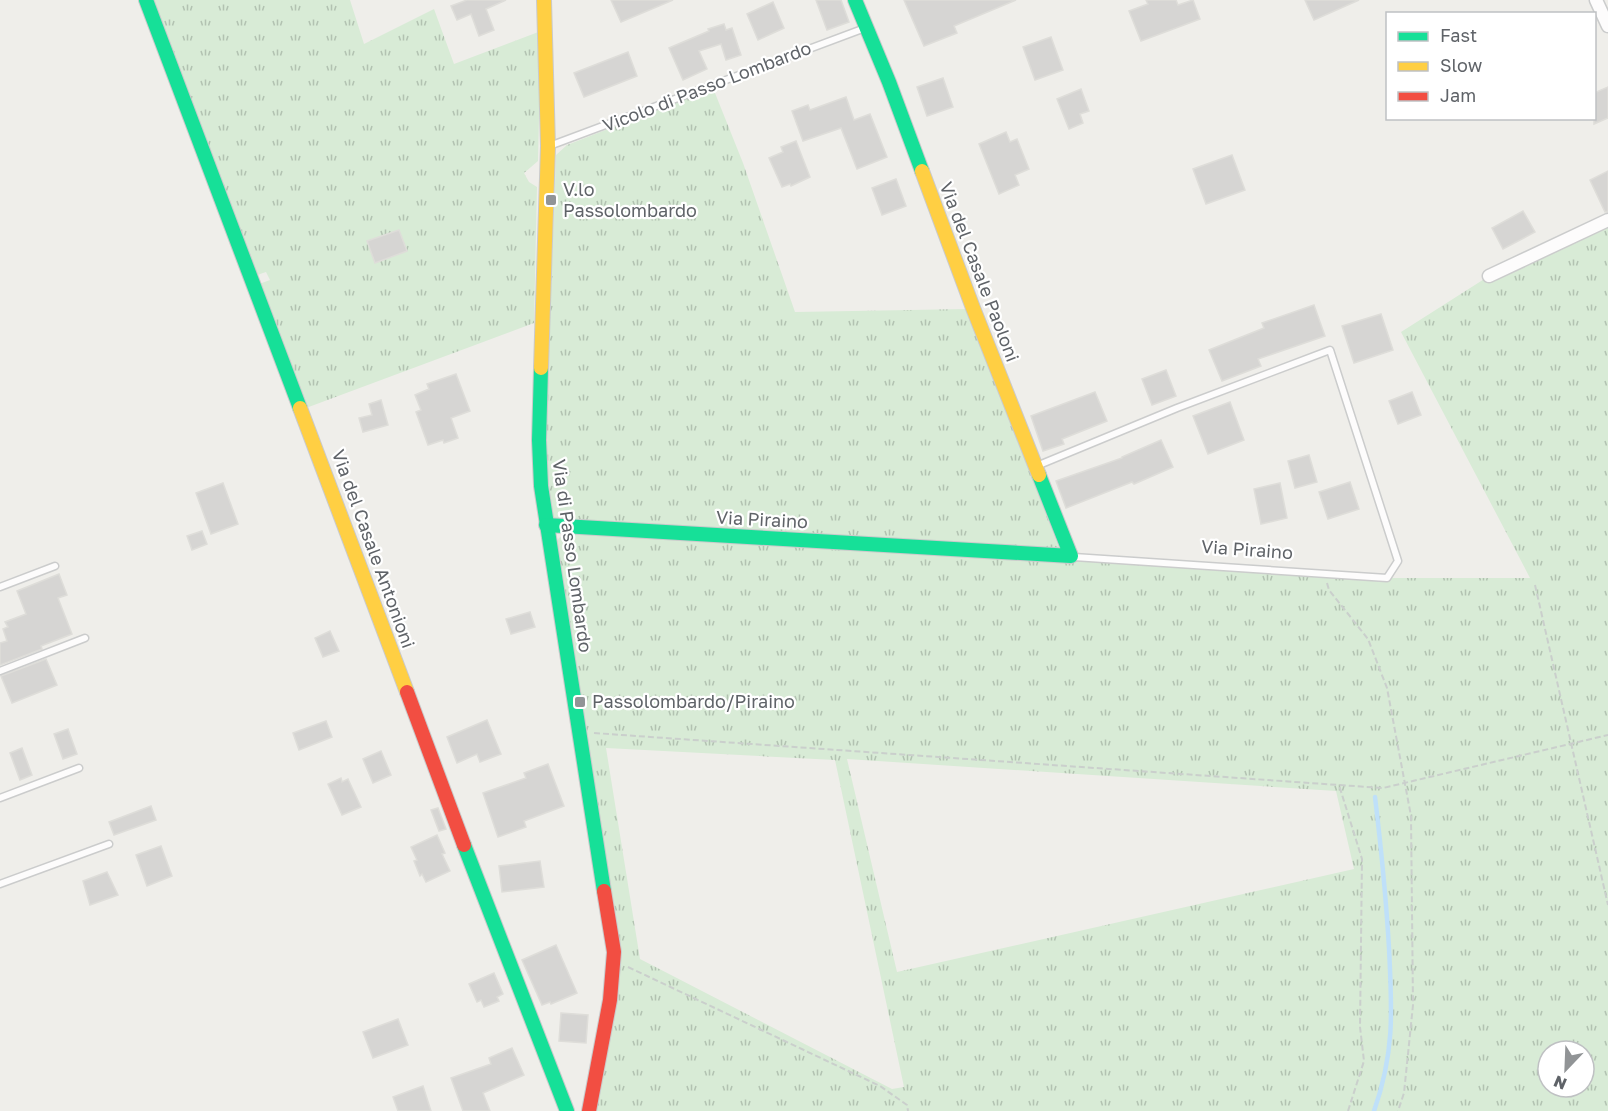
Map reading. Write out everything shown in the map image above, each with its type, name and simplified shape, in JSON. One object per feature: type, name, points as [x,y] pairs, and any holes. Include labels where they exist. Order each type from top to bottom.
[{"type":"street","name":"Via del Casale Antonioni","points":[[146,0],[461,838],[567,1111]]},
{"type":"street","name":"Via di Passo Lombardo","points":[[544,0],[548,146],[539,440],[541,486],[610,919],[614,961],[610,1000],[589,1111]]},
{"type":"street","name":"Via del Casale Paoloni","points":[[855,0],[889,82],[973,308],[1071,556]]},
{"type":"street","points":[[1596,0],[1608,26]]},
{"type":"street","points":[[1488,276],[1608,220]]},
{"type":"street","name":"Via Piraino","points":[[546,525],[1071,556]]},
{"type":"lane","name":"Vicolo di Passo Lombardo","points":[[548,146],[866,27]]},
{"type":"lane","name":"Via Piraino","points":[[1035,466],[1177,408],[1330,350],[1398,561],[1387,578],[1071,556]]},
{"type":"lane","points":[[0,587],[55,566]]},
{"type":"lane","points":[[0,671],[85,638]]},
{"type":"lane","points":[[0,798],[79,768]]},
{"type":"lane","points":[[0,884],[109,844]]},
{"type":"path","points":[[1323,574],[1329,590],[1368,639],[1387,688],[1411,816],[1413,1005],[1404,1093],[1398,1111]]},
{"type":"path","points":[[1535,585],[1608,905]]},
{"type":"path","points":[[579,732],[1383,788],[1608,735]]},
{"type":"path","points":[[1340,785],[1362,858],[1360,1027],[1364,1060],[1348,1111]]},
{"type":"path","points":[[614,961],[880,1086],[907,1105],[908,1111]]},
{"type":"green space","points":[[151,0],[350,0],[364,44],[434,9],[454,64],[541,31],[538,161],[524,173],[529,182],[537,187],[534,323],[306,408],[259,284],[270,280],[266,272],[257,275]]},
{"type":"green space","points":[[713,88],[743,163],[795,312],[967,309],[1059,548],[552,521],[545,454],[556,155],[567,145]]},
{"type":"green space","points":[[1608,220],[1608,1111],[593,1111],[618,995],[555,545],[559,538],[571,530],[1387,578],[1530,578],[1401,332],[1489,276]],"holes":[[[606,748],[835,760],[904,1087],[892,1089],[640,959]],[[847,759],[1336,791],[1354,869],[897,972]]]},
{"type":"building","points":[[467,0],[506,0],[486,9],[494,30],[479,36],[471,14],[457,20],[451,6]]},
{"type":"building","points":[[611,0],[673,0],[621,22]]},
{"type":"building","points":[[816,0],[841,0],[849,22],[827,30]]},
{"type":"building","points":[[904,0],[1016,0],[954,26],[957,33],[924,46]]},
{"type":"building","points":[[1146,0],[1176,0],[1178,5],[1193,0],[1200,19],[1141,41],[1129,11],[1148,4]]},
{"type":"building","points":[[1305,0],[1359,0],[1314,20]]},
{"type":"building","points":[[773,2],[784,28],[758,40],[747,14]]},
{"type":"building","points":[[724,24],[726,30],[732,28],[741,55],[726,60],[721,44],[699,51],[707,69],[683,80],[669,48],[709,31],[708,29]]},
{"type":"building","points":[[1051,37],[1063,70],[1035,80],[1023,47]]},
{"type":"building","points":[[628,52],[637,76],[584,97],[574,73]]},
{"type":"building","points":[[943,78],[953,107],[927,116],[917,87]]},
{"type":"building","points":[[1608,87],[1608,118],[1594,124],[1596,120],[1596,92]]},
{"type":"building","points":[[1081,89],[1089,111],[1080,114],[1083,123],[1069,129],[1057,99]]},
{"type":"building","points":[[846,97],[854,120],[870,114],[887,157],[857,169],[841,128],[803,141],[792,111],[808,105],[810,110]]},
{"type":"building","points":[[1006,132],[1010,142],[1017,139],[1029,169],[1015,175],[1019,185],[999,194],[979,144]]},
{"type":"building","points":[[796,141],[810,177],[791,186],[790,184],[782,187],[769,158],[783,152],[781,147]]},
{"type":"building","points":[[1232,155],[1245,190],[1206,204],[1193,169]]},
{"type":"building","points":[[1608,171],[1608,212],[1605,212],[1590,180]]},
{"type":"building","points":[[896,179],[906,206],[882,215],[872,188]]},
{"type":"building","points":[[1523,211],[1535,232],[1503,249],[1492,228]]},
{"type":"building","points":[[399,230],[407,251],[375,263],[367,241]]},
{"type":"building","points":[[1314,305],[1325,336],[1258,359],[1261,366],[1222,381],[1209,350],[1264,328],[1262,323]]},
{"type":"building","points":[[1381,314],[1393,350],[1354,363],[1342,326]]},
{"type":"building","points":[[1166,370],[1176,396],[1152,405],[1142,379]]},
{"type":"building","points":[[456,374],[470,411],[451,418],[458,438],[428,445],[416,412],[421,410],[415,395],[429,389],[427,384]]},
{"type":"building","points":[[1095,392],[1107,421],[1062,439],[1064,444],[1043,451],[1031,416]]},
{"type":"building","points":[[1412,392],[1421,415],[1398,424],[1389,401]]},
{"type":"building","points":[[381,400],[388,425],[363,432],[359,418],[372,415],[369,404]]},
{"type":"building","points":[[1230,402],[1244,440],[1208,454],[1193,416]]},
{"type":"building","points":[[1161,440],[1173,467],[1134,484],[1132,482],[1066,508],[1056,481],[1122,458]]},
{"type":"building","points":[[1309,455],[1317,482],[1295,488],[1288,461]]},
{"type":"building","points":[[1350,482],[1359,509],[1328,519],[1319,492]]},
{"type":"building","points":[[223,483],[238,524],[211,534],[196,493]]},
{"type":"building","points":[[1280,483],[1287,518],[1261,524],[1254,489]]},
{"type":"building","points":[[202,531],[207,544],[192,550],[187,536]]},
{"type":"building","points":[[59,574],[67,595],[58,598],[72,634],[41,646],[42,649],[0,665],[0,643],[7,641],[3,629],[8,627],[5,622],[26,614],[17,591]]},
{"type":"building","points":[[530,612],[535,627],[511,634],[506,619]]},
{"type":"building","points":[[330,631],[339,651],[323,657],[315,638]]},
{"type":"building","points":[[46,659],[57,685],[12,703],[1,676]]},
{"type":"building","points":[[487,720],[501,754],[480,762],[477,754],[457,763],[447,737]]},
{"type":"building","points":[[326,721],[332,737],[299,750],[293,733]]},
{"type":"building","points":[[68,729],[77,754],[63,759],[54,734]]},
{"type":"building","points":[[22,748],[32,775],[20,780],[10,753]]},
{"type":"building","points":[[381,751],[391,775],[373,783],[363,759]]},
{"type":"building","points":[[548,764],[564,806],[524,821],[526,827],[498,837],[483,793],[526,778],[524,773]]},
{"type":"building","points":[[341,778],[342,782],[348,779],[361,807],[342,815],[328,784]]},
{"type":"building","points":[[151,806],[156,820],[114,835],[109,822]]},
{"type":"building","points":[[438,808],[446,829],[439,831],[431,810]]},
{"type":"building","points":[[437,835],[450,871],[426,882],[422,874],[420,876],[414,861],[417,860],[411,847]]},
{"type":"building","points":[[161,846],[172,876],[147,886],[136,855]]},
{"type":"building","points":[[540,861],[544,887],[502,892],[499,866]]},
{"type":"building","points":[[107,872],[118,895],[90,905],[83,881]]},
{"type":"building","points":[[556,945],[577,993],[551,1004],[550,1002],[542,1005],[522,960]]},
{"type":"building","points":[[494,973],[503,994],[497,997],[499,1001],[484,1007],[481,1000],[477,1002],[469,984]]},
{"type":"building","points":[[561,1013],[588,1015],[586,1043],[559,1041]]},
{"type":"building","points":[[398,1019],[408,1045],[373,1058],[363,1032]]},
{"type":"building","points":[[512,1048],[524,1075],[483,1093],[490,1111],[463,1111],[451,1078],[491,1064],[489,1058]]},
{"type":"building","points":[[423,1086],[431,1111],[398,1111],[393,1097]]},
{"type":"waterway","points":[[1374,1111],[1386,1069],[1391,1011],[1386,910],[1375,797]]},
{"type":"traffic: fast","points":[[146,0],[300,408]]},
{"type":"traffic: fast","points":[[855,0],[922,171]]},
{"type":"traffic: fast","points":[[541,368],[539,440],[541,486],[604,891]]},
{"type":"traffic: fast","points":[[546,525],[1071,556],[1039,475]]},
{"type":"traffic: fast","points":[[464,845],[567,1111]]},
{"type":"traffic: slow","points":[[541,368],[548,146],[544,0]]},
{"type":"traffic: slow","points":[[922,171],[1039,475]]},
{"type":"traffic: slow","points":[[300,408],[407,692]]},
{"type":"traffic: jam","points":[[407,692],[464,845]]},
{"type":"traffic: jam","points":[[589,1111],[610,1000],[614,952],[604,891]]},
{"type":"place","name":"V.lo Passolombardo","points":[[551,200]]},
{"type":"place","name":"Passolombardo/Piraino","points":[[580,702]]}]
